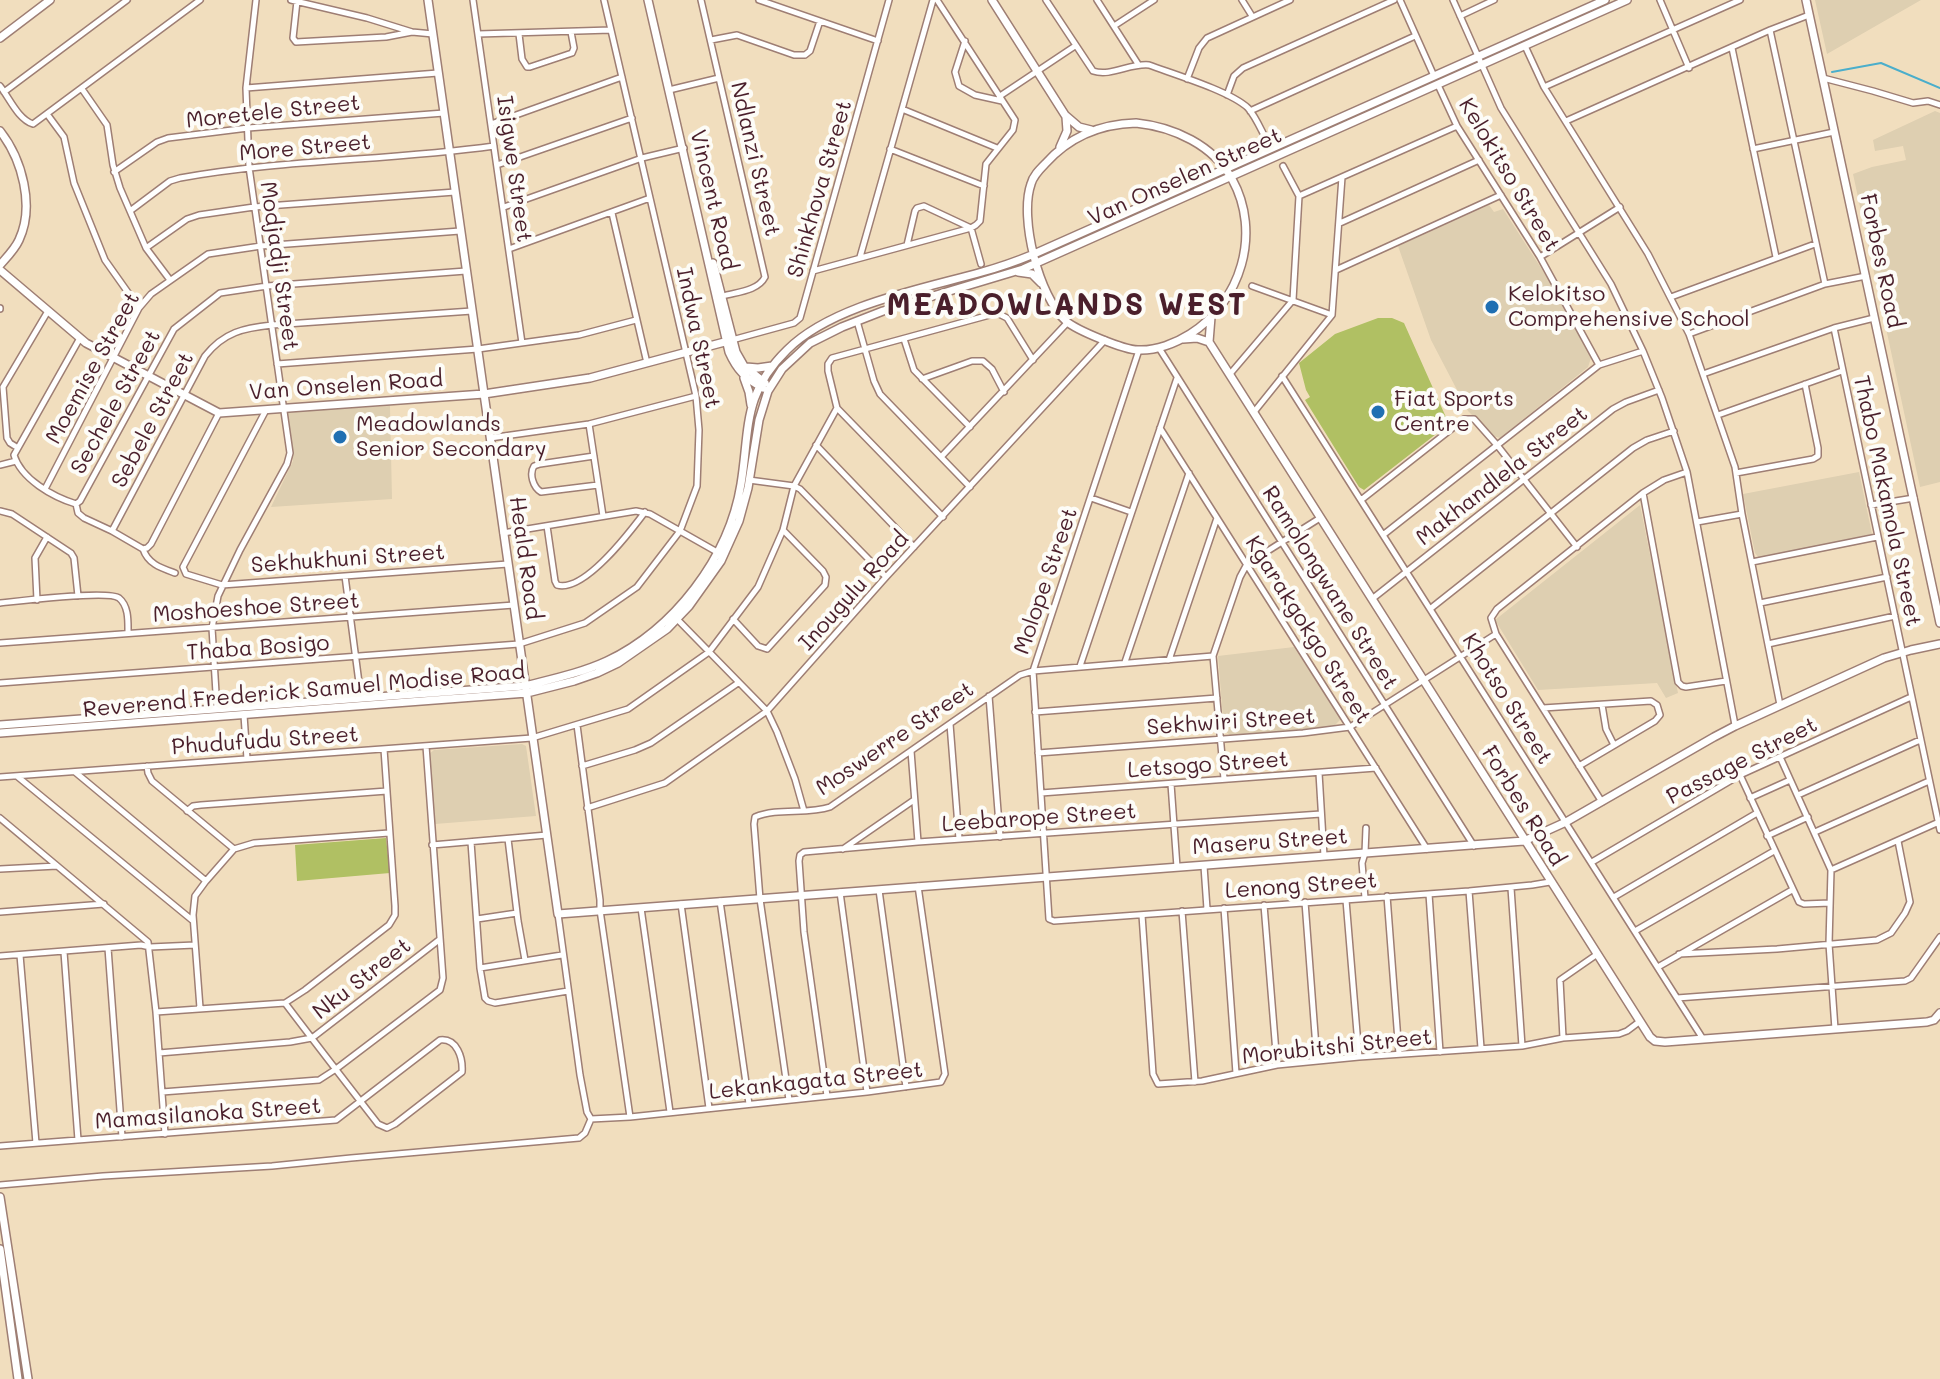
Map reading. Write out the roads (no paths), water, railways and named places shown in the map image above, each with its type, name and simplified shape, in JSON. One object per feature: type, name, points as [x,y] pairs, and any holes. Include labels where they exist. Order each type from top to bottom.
[{"type":"street","points":[[0,38],[50,0]]},
{"type":"street","points":[[127,0],[2,89],[26,121],[37,122],[200,0]]},
{"type":"street","name":"Modjadji Street","points":[[217,710],[212,628],[222,585],[289,458],[249,167],[246,88],[256,0]]},
{"type":"street","name":"Heald Road","points":[[428,0],[568,991],[587,1112],[591,1119]]},
{"type":"street","name":"Isigwe Street","points":[[473,0],[522,343]]},
{"type":"street","name":"Indwa Street","points":[[519,644],[585,623],[628,595],[644,580],[680,531],[694,496],[698,473],[699,413],[696,396],[604,0]]},
{"type":"street","name":"Vincent Road","points":[[649,0],[730,341]]},
{"type":"street","name":"Ndlanzi Street","points":[[701,0],[765,277],[764,282],[756,287],[723,296]]},
{"type":"street","points":[[759,0],[878,41]]},
{"type":"street","name":"Shinkhova Street","points":[[730,341],[797,321],[802,311],[888,0]]},
{"type":"street","points":[[813,271],[971,228],[980,221],[986,164],[1015,125],[1015,120],[935,0]]},
{"type":"street","points":[[859,258],[935,0]]},
{"type":"street","points":[[992,0],[1065,115],[1079,127],[1094,131]]},
{"type":"street","points":[[1046,0],[1096,73],[1138,64],[1187,79],[1239,102],[1250,111],[1267,141]]},
{"type":"street","points":[[1097,0],[1138,64]]},
{"type":"street","points":[[1114,26],[1154,0]]},
{"type":"street","points":[[1242,0],[1252,17]]},
{"type":"street","points":[[1187,79],[1203,42],[1213,34],[1290,0]]},
{"type":"street","points":[[1227,95],[1234,76],[1243,68],[1397,0],[1434,76]]},
{"type":"street","points":[[1453,0],[1501,108],[1611,284],[1659,390],[1687,472],[1735,726]]},
{"type":"street","points":[[1460,16],[1494,0]]},
{"type":"street","name":"Van Onselen Street","points":[[770,389],[782,369],[799,351],[821,336],[896,307],[1036,263],[1438,85],[1605,0]]},
{"type":"street","name":"Van Onselen Street","points":[[761,384],[772,366],[791,346],[855,309],[985,272],[1034,254],[1434,76],[1525,46],[1627,0]]},
{"type":"street","points":[[1660,0],[1689,68]]},
{"type":"street","points":[[1544,87],[1740,0]]},
{"type":"street","name":"Forbes Road","points":[[1806,0],[1940,623]]},
{"type":"street","points":[[412,32],[386,37],[296,42],[293,38],[294,1],[412,32],[433,34]]},
{"type":"street","points":[[1566,121],[1809,15]]},
{"type":"street","points":[[711,40],[737,35],[800,56],[810,51],[820,21]]},
{"type":"street","points":[[478,34],[611,30]]},
{"type":"street","points":[[1770,30],[1825,284]]},
{"type":"street","points":[[519,34],[524,63],[530,67],[572,53],[571,32]]},
{"type":"street","points":[[1250,111],[1415,36]]},
{"type":"street","points":[[965,41],[955,72],[959,86],[975,95],[1001,98],[1075,46]]},
{"type":"street","points":[[1525,46],[1544,87],[1648,254],[1689,334],[1736,473],[1780,706]]},
{"type":"street","points":[[1732,48],[1776,257]]},
{"type":"street","points":[[246,88],[438,73]]},
{"type":"street","points":[[491,124],[622,77]]},
{"type":"street","points":[[670,89],[719,78]]},
{"type":"street","points":[[1823,78],[1913,103],[1928,101],[1940,105]]},
{"type":"street","name":"Kelokitso Street","points":[[1438,85],[1457,126],[1540,257],[1599,365]]},
{"type":"street","points":[[82,89],[107,125],[114,172],[146,248],[170,280]]},
{"type":"street","points":[[902,109],[997,148]]},
{"type":"street","name":"Moretele Street","points":[[114,172],[161,140],[248,128],[444,113]]},
{"type":"street","points":[[47,114],[64,137],[74,183],[105,260],[139,308]]},
{"type":"street","points":[[1059,149],[1067,131],[1065,115]]},
{"type":"street","points":[[497,165],[632,118]]},
{"type":"street","points":[[1016,261],[1026,247],[1031,184],[1040,170],[1059,149],[1078,137],[1126,124],[1159,127],[1198,143],[1231,177],[1245,215],[1244,256],[1239,276],[1211,317],[1182,339],[1139,350],[1105,340],[1067,323],[1045,288],[1028,234]]},
{"type":"street","points":[[1299,196],[1457,126]]},
{"type":"street","points":[[0,131],[15,156],[27,206],[18,243],[0,268]]},
{"type":"street","points":[[1753,149],[1834,132]]},
{"type":"street","name":"More Street","points":[[130,211],[174,179],[249,167],[494,146]]},
{"type":"street","points":[[503,207],[642,158],[684,148]]},
{"type":"street","name":"Vincent Road","points":[[684,148],[723,296],[732,359],[743,371],[770,389]]},
{"type":"street","points":[[890,149],[984,186]]},
{"type":"street","points":[[1340,223],[1479,160]]},
{"type":"street","points":[[1229,375],[1293,300],[1299,196],[1283,166]]},
{"type":"street","points":[[1253,412],[1332,315],[1342,177]]},
{"type":"street","points":[[146,248],[191,217],[254,207],[455,192]]},
{"type":"street","points":[[1336,270],[1501,195]]},
{"type":"street","points":[[509,249],[650,198]]},
{"type":"street","points":[[907,245],[915,211],[920,206],[928,207],[971,228],[981,264]]},
{"type":"street","points":[[1540,257],[1620,207]]},
{"type":"street","points":[[612,213],[647,363]]},
{"type":"street","name":"Moemise Street","points":[[45,489],[139,308],[147,297],[208,254],[261,246],[460,231]]},
{"type":"street","points":[[1671,297],[1815,244]]},
{"type":"street","name":"Van Onselen Road","points":[[0,268],[80,338],[149,378],[219,413],[484,394],[590,378],[730,341]]},
{"type":"street","name":"Sechele Street","points":[[76,504],[174,329],[220,293],[267,286],[466,271]]},
{"type":"street","points":[[1012,273],[1032,274],[1045,288]]},
{"type":"street","points":[[1689,334],[1825,284],[1866,276]]},
{"type":"street","points":[[1252,286],[1332,315]]},
{"type":"street","points":[[18,448],[10,443],[3,426],[2,388],[48,311]]},
{"type":"street","name":"Sebele Street","points":[[112,531],[205,356],[242,329],[472,311]]},
{"type":"street","points":[[943,517],[837,408],[828,364],[832,358],[997,313],[1010,321],[1033,360]]},
{"type":"street","points":[[1182,339],[1197,338],[1209,342],[1211,317]]},
{"type":"street","points":[[1703,374],[1834,328],[1874,318]]},
{"type":"street","points":[[277,364],[478,349],[579,335],[636,320]]},
{"type":"street","points":[[857,321],[880,394],[970,487]]},
{"type":"street","points":[[941,457],[1067,323]]},
{"type":"street","name":"Thabo Makamola Street","points":[[1834,328],[1940,830]]},
{"type":"street","points":[[80,338],[14,455],[16,461],[32,482],[76,504],[78,513],[84,518],[143,549],[154,565],[175,573]]},
{"type":"street","points":[[904,339],[914,370],[970,427]]},
{"type":"street","name":"Inougulu Road","points":[[587,808],[665,783],[767,711],[1105,340]]},
{"type":"street","name":"Forbes Road","points":[[1209,342],[1647,1035],[1655,1041],[1665,1042],[1930,1022],[1940,1013]]},
{"type":"street","name":"Ramolongwane Street","points":[[1159,347],[1474,846]]},
{"type":"street","name":"Molope Street","points":[[1054,921],[1048,917],[1033,671],[1139,350]]},
{"type":"street","points":[[1383,535],[1599,365],[1643,351]]},
{"type":"street","points":[[922,379],[972,361],[983,361],[992,369],[1004,392]]},
{"type":"street","points":[[751,407],[743,371],[772,366]]},
{"type":"street","points":[[1718,415],[1842,371]]},
{"type":"street","name":"Khotso Street","points":[[1282,376],[1703,1039]]},
{"type":"street","points":[[1080,666],[1178,377]]},
{"type":"street","name":"Reverend Frederick Samuel Modise Road","points":[[0,725],[526,690],[605,662],[653,631],[676,611],[718,552],[738,499],[751,407],[761,384]]},
{"type":"street","points":[[1736,473],[1818,456],[1805,384]]},
{"type":"street","name":"Reverend Frederick Samuel Modise Road","points":[[0,733],[526,690],[574,681],[608,668],[678,620],[728,547],[739,521],[759,420],[770,389]]},
{"type":"street","name":"Makhandlela Street","points":[[1372,599],[1613,409],[1659,390]]},
{"type":"street","points":[[490,438],[589,424],[696,396]]},
{"type":"street","name":"Phudufudu Street","points":[[0,777],[532,738],[634,705],[709,652],[760,582],[783,530],[794,486],[837,408]]},
{"type":"street","name":"Sekhukhuni Street","points":[[266,410],[183,567],[186,574],[222,585],[508,564]]},
{"type":"street","points":[[143,549],[151,544],[219,413]]},
{"type":"street","points":[[1361,500],[1464,419],[1474,419],[1577,547]]},
{"type":"street","points":[[589,424],[603,516]]},
{"type":"street","name":"Kgarakgokgo Street","points":[[1160,428],[1427,849]]},
{"type":"street","points":[[1430,609],[1639,444],[1674,431]]},
{"type":"street","points":[[816,445],[914,547]]},
{"type":"street","points":[[594,456],[534,466],[533,484],[541,492],[598,485]]},
{"type":"street","points":[[0,465],[16,461]]},
{"type":"street","points":[[1125,662],[1189,472]]},
{"type":"street","points":[[1602,802],[1496,634],[1491,618],[1497,609],[1643,493],[1664,480],[1687,472]]},
{"type":"street","points":[[749,480],[794,486],[811,499],[886,577]]},
{"type":"street","points":[[1643,493],[1678,682],[1686,687],[1726,681]]},
{"type":"street","points":[[1091,498],[1131,512]]},
{"type":"street","points":[[1871,505],[1914,498]]},
{"type":"street","points":[[0,511],[12,514],[73,555],[78,596]]},
{"type":"street","points":[[503,533],[636,511],[645,512],[718,552]]},
{"type":"street","points":[[547,526],[554,576],[557,585],[565,587],[606,559],[645,512]]},
{"type":"street","points":[[1697,522],[1742,514]]},
{"type":"street","points":[[1169,660],[1218,517]]},
{"type":"street","points":[[1224,779],[1213,656],[1240,577],[1247,564],[1320,518]]},
{"type":"street","points":[[733,619],[758,646],[767,649],[825,585],[823,571],[783,530]]},
{"type":"street","points":[[1752,562],[1877,536]]},
{"type":"street","points":[[37,600],[35,558],[47,537]]},
{"type":"street","points":[[345,576],[361,699]]},
{"type":"street","points":[[1760,603],[1887,577]]},
{"type":"street","points":[[0,603],[109,595],[121,600],[127,612],[128,633]]},
{"type":"street","name":"Moshoeshoe Street","points":[[0,643],[514,605]]},
{"type":"street","points":[[1768,644],[1895,616]]},
{"type":"street","points":[[678,620],[767,711],[790,766],[804,811]]},
{"type":"street","name":"Sekhwiri Street","points":[[1038,753],[1350,727],[1496,634]]},
{"type":"street","name":"Thaba Bosigo","points":[[0,683],[519,644]]},
{"type":"street","name":"Maseru Street","points":[[558,914],[1524,841],[1566,822],[1735,726],[1871,663],[1940,644]]},
{"type":"street","points":[[1033,671],[1213,656]]},
{"type":"street","name":"Moswerre Street","points":[[760,899],[754,820],[759,815],[830,807],[1010,681],[1033,671]]},
{"type":"street","points":[[582,766],[651,743],[738,683]]},
{"type":"street","points":[[989,696],[1000,837]]},
{"type":"street","name":"Passage Street","points":[[1592,862],[1740,775],[1911,697]]},
{"type":"street","points":[[1035,712],[1217,698]]},
{"type":"street","points":[[1543,708],[1651,701],[1658,707],[1660,715],[1655,721],[1579,766]]},
{"type":"street","points":[[1602,705],[1606,729],[1614,745]]},
{"type":"street","points":[[244,715],[247,759]]},
{"type":"street","points":[[950,724],[959,839]]},
{"type":"street","points":[[577,725],[630,1117]]},
{"type":"street","points":[[1798,795],[1920,740]]},
{"type":"street","points":[[162,1092],[324,1078],[442,987],[426,746]]},
{"type":"street","points":[[156,1012],[285,1003],[384,930],[393,920],[395,906],[384,749]]},
{"type":"street","points":[[911,750],[918,842]]},
{"type":"street","points":[[1780,757],[1831,870],[1829,944],[1835,1029]]},
{"type":"street","points":[[147,766],[152,781],[234,849]]},
{"type":"street","name":"Letsogo Street","points":[[1041,793],[1376,768]]},
{"type":"street","points":[[74,772],[206,881]]},
{"type":"street","points":[[1319,773],[1324,856]]},
{"type":"street","points":[[1740,775],[1799,902],[1830,903]]},
{"type":"street","points":[[17,776],[193,921]]},
{"type":"street","points":[[1750,798],[1790,780]]},
{"type":"street","points":[[1815,832],[1929,781]]},
{"type":"street","points":[[1171,784],[1177,867]]},
{"type":"street","points":[[187,811],[195,805],[387,791]]},
{"type":"street","points":[[843,849],[915,799]]},
{"type":"street","points":[[1614,897],[1757,813]]},
{"type":"street","name":"Leebarope Street","points":[[801,895],[800,855],[806,851],[1321,814]]},
{"type":"street","points":[[1767,836],[1808,817]]},
{"type":"street","points":[[0,818],[146,939],[150,947],[165,1134]]},
{"type":"street","points":[[1831,870],[1939,822]]},
{"type":"street","points":[[1365,898],[1362,863],[1366,828]]},
{"type":"street","points":[[200,1008],[194,899],[234,849],[254,843],[389,833]]},
{"type":"street","points":[[432,845],[547,835]]},
{"type":"street","points":[[508,839],[525,960]]},
{"type":"street","points":[[1679,954],[1881,939],[1898,924],[1909,905],[1910,896],[1898,841]]},
{"type":"street","points":[[471,842],[484,994],[490,1002],[568,991]]},
{"type":"street","points":[[1635,931],[1774,851]]},
{"type":"street","points":[[0,869],[58,866]]},
{"type":"street","points":[[1204,866],[1207,909]]},
{"type":"street","name":"Lenong Street","points":[[1054,921],[1469,891],[1550,882]]},
{"type":"street","name":"Lekankagata Street","points":[[591,1119],[938,1084],[945,1074],[918,886]]},
{"type":"street","points":[[1511,887],[1522,1046]]},
{"type":"street","points":[[879,890],[906,1087]]},
{"type":"street","points":[[1658,967],[1792,890]]},
{"type":"street","points":[[1469,891],[1481,1048]]},
{"type":"street","points":[[840,892],[867,1092]]},
{"type":"street","points":[[1429,893],[1440,1052]]},
{"type":"street","points":[[801,895],[827,1096]]},
{"type":"street","points":[[1387,896],[1399,1054]]},
{"type":"street","points":[[760,899],[789,1100]]},
{"type":"street","points":[[1346,900],[1359,1057]]},
{"type":"street","points":[[720,901],[749,1104]]},
{"type":"street","points":[[1305,902],[1317,1061]]},
{"type":"street","points":[[0,912],[105,904]]},
{"type":"street","points":[[681,904],[709,1108]]},
{"type":"street","points":[[1264,905],[1277,1065]]},
{"type":"street","points":[[641,907],[670,1112]]},
{"type":"street","points":[[1224,908],[1236,1073]]},
{"type":"street","points":[[1182,911],[1195,1082]]},
{"type":"street","points":[[477,919],[517,913]]},
{"type":"street","name":"Morubitshi Street","points":[[1142,915],[1154,1081],[1162,1085],[1195,1082],[1277,1065],[1522,1046],[1563,1038],[1619,1034],[1639,1022]]},
{"type":"street","points":[[1677,998],[1901,982],[1909,979],[1940,937]]},
{"type":"street","name":"Nku Street","points":[[159,1053],[312,1038],[440,939]]},
{"type":"street","points":[[0,956],[141,945],[195,945]]},
{"type":"street","points":[[108,948],[122,1137]]},
{"type":"street","points":[[64,952],[78,1140]]},
{"type":"street","points":[[480,968],[563,954]]},
{"type":"street","points":[[20,955],[36,1143]]},
{"type":"street","points":[[1563,1038],[1560,980],[1596,955]]},
{"type":"street","points":[[285,1003],[360,1101]]},
{"type":"street","name":"Mamasilanoka Street","points":[[0,1146],[336,1120],[346,1114],[360,1101],[440,1040],[446,1039],[456,1048],[462,1063],[460,1075],[395,1124],[387,1128],[378,1124],[360,1101]]},
{"type":"street","points":[[0,1185],[272,1166],[568,1140],[583,1136],[591,1119]]},
{"type":"street","points":[[0,1197],[28,1379]]},
{"type":"street","points":[[0,1249],[18,1379]]},
{"type":"waterway","points":[[1832,72],[1881,63],[1940,88]]},
{"type":"place","name":"Kelokitso Comprehensive School","points":[[1492,307]]},
{"type":"place","name":"Fiat Sports Centre","points":[[1378,412]]},
{"type":"place","name":"Meadowlands Senior Secondary","points":[[340,437]]},
{"type":"district","name":"MEADOWLANDS WEST","points":[[1067,306]]}]
